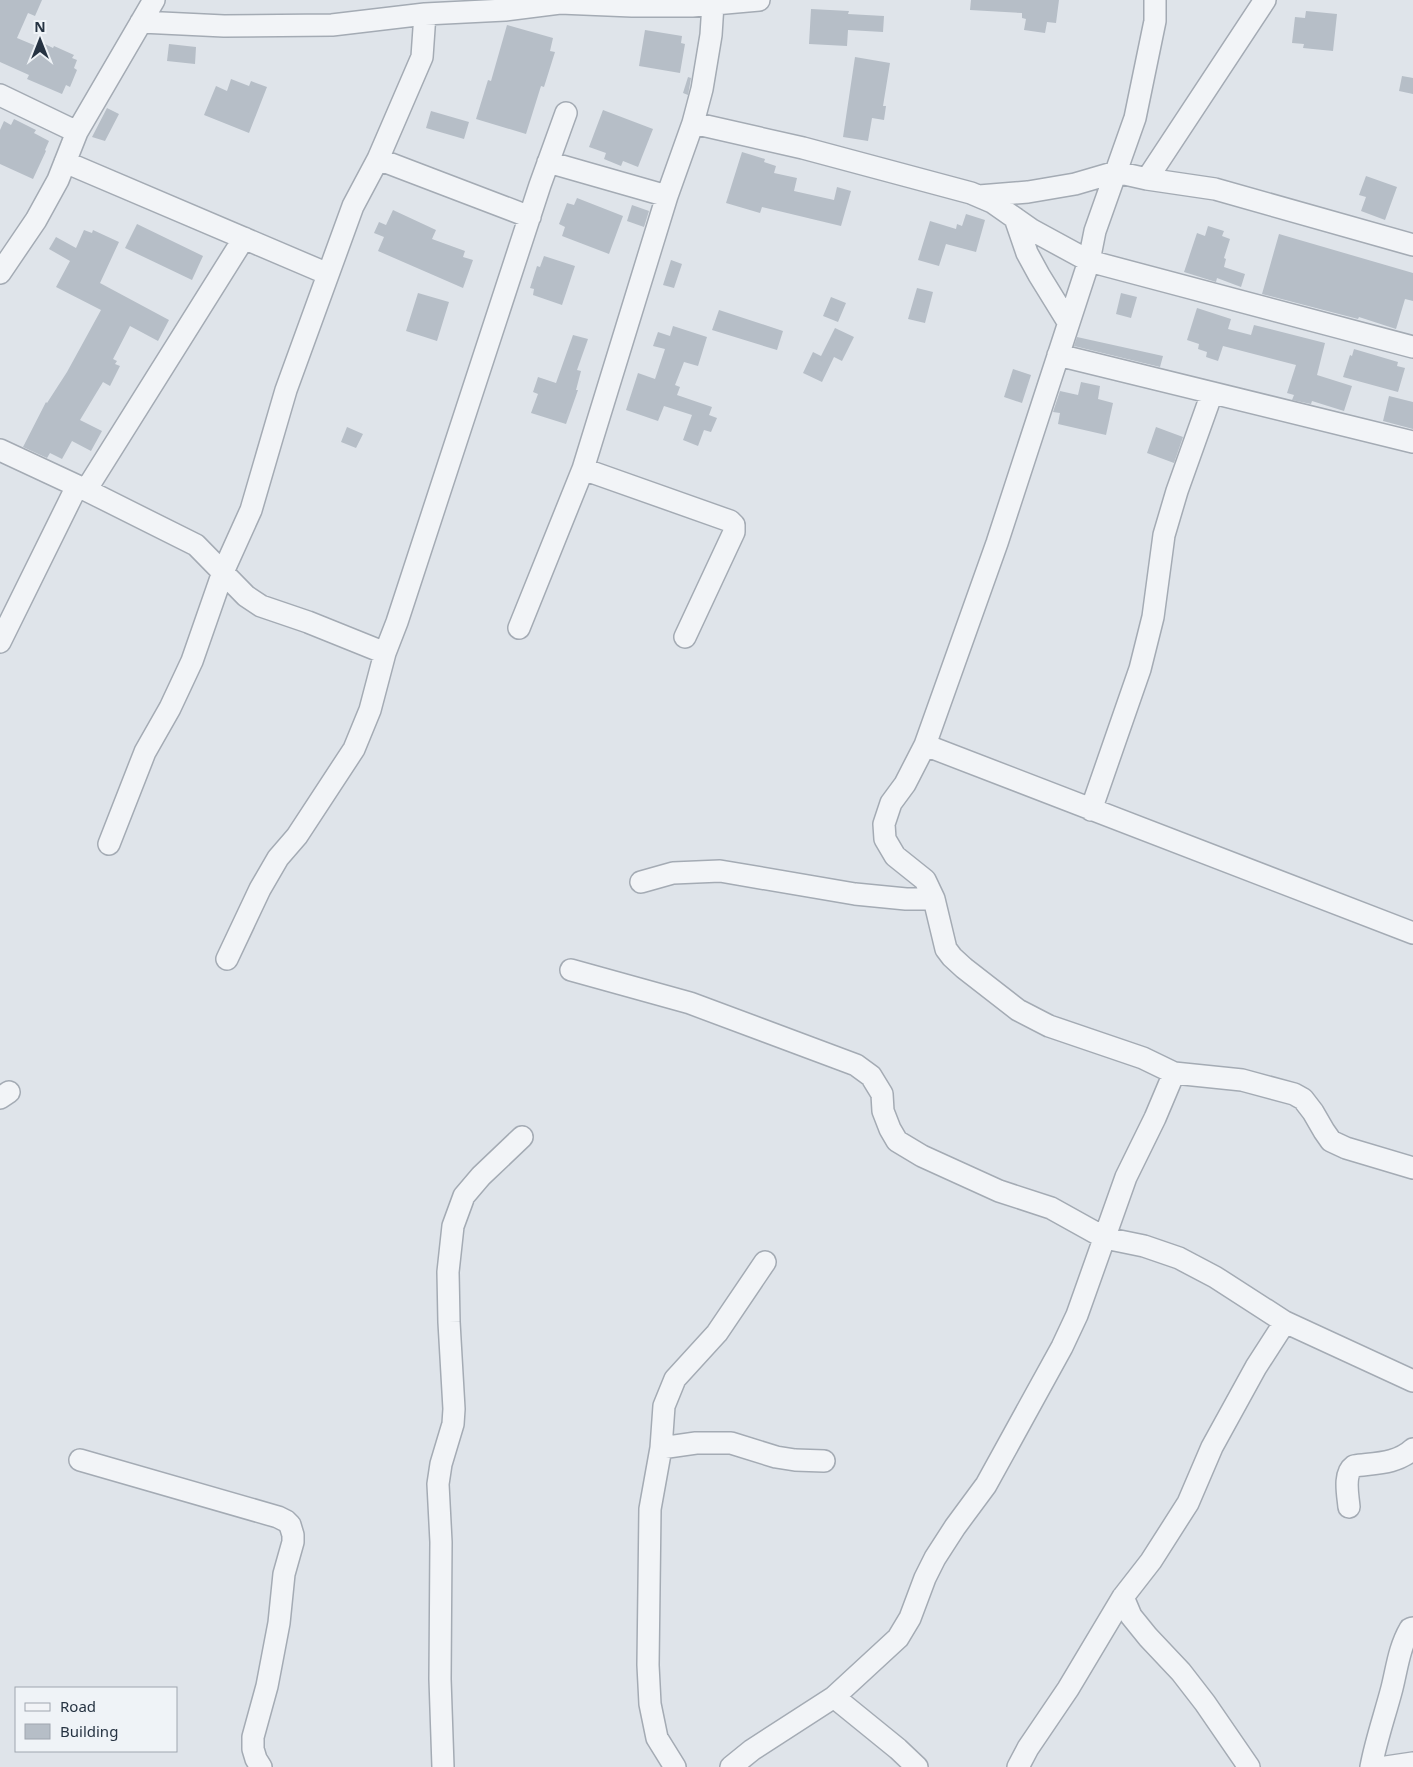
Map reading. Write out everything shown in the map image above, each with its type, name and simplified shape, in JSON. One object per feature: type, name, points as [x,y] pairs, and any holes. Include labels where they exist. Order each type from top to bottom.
[{"type":"street","points":[[0,272],[36,220],[58,180],[77,132],[154,0]]},
{"type":"street","points":[[141,22],[224,26],[332,25],[402,9],[425,14],[505,10],[560,2],[632,6],[691,3],[713,4],[760,0]]},
{"type":"street","points":[[1155,0],[1155,21],[1135,118],[1095,231],[1089,261],[997,543],[926,746],[905,784],[891,803],[884,824],[885,840],[895,856],[925,880],[934,899],[946,949],[952,957],[1018,1010],[1050,1026],[1143,1058],[1174,1073],[1242,1080],[1294,1094],[1303,1099],[1331,1141],[1346,1148],[1413,1168]]},
{"type":"street","points":[[1148,179],[1265,0]]},
{"type":"street","points":[[518,628],[583,469],[667,196],[693,123],[702,89],[710,44],[713,4]]},
{"type":"street","points":[[109,844],[145,752],[170,708],[192,662],[223,572],[251,510],[286,390],[353,206],[378,159],[422,57],[425,14]]},
{"type":"street","points":[[0,95],[77,132]]},
{"type":"street","points":[[227,959],[260,889],[278,858],[297,836],[354,749],[370,710],[385,653],[397,622],[548,162],[566,113]]},
{"type":"street","points":[[693,123],[802,148],[979,196],[992,202],[1032,230],[1089,261],[1413,347]]},
{"type":"street","points":[[378,159],[530,217]]},
{"type":"street","points":[[65,162],[328,274]]},
{"type":"street","points":[[548,162],[667,196]]},
{"type":"street","points":[[979,196],[1028,192],[1066,186],[1116,172],[1215,189],[1413,246]]},
{"type":"street","points":[[1015,218],[1027,253],[1068,322]]},
{"type":"street","points":[[0,642],[81,488],[244,238]]},
{"type":"street","points":[[1058,355],[1413,442]]},
{"type":"street","points":[[1091,810],[1140,669],[1153,617],[1164,535],[1176,491],[1212,393]]},
{"type":"street","points":[[0,450],[196,545],[246,596],[261,606],[308,622],[385,653]]},
{"type":"street","points":[[583,469],[730,521],[734,525],[734,532],[686,637]]},
{"type":"street","points":[[926,746],[1413,933]]},
{"type":"street","points":[[642,882],[673,873],[720,871],[855,894],[906,899],[934,899]]},
{"type":"street","points":[[571,970],[690,1003],[856,1065],[871,1076],[882,1094],[883,1111],[897,1141],[922,1156],[991,1187],[1051,1208],[1105,1238],[1144,1246],[1179,1258],[1215,1277],[1285,1322],[1413,1381]]},
{"type":"street","points":[[731,1767],[752,1750],[834,1697],[898,1638],[910,1618],[925,1578],[935,1558],[986,1485],[1062,1347],[1077,1315],[1126,1177],[1156,1118],[1174,1073]]},
{"type":"street","points":[[443,1767],[438,1484],[440,1464],[453,1424],[454,1409],[448,1272],[453,1226],[464,1196],[481,1176],[522,1137]]},
{"type":"street","points":[[675,1767],[657,1738],[650,1704],[648,1665],[650,1509],[660,1448],[664,1406],[675,1379],[717,1333],[765,1262]]},
{"type":"street","points":[[1018,1767],[1028,1748],[1068,1689],[1123,1597],[1151,1561],[1188,1503],[1212,1447],[1256,1367],[1285,1322]]},
{"type":"street","points":[[660,1448],[696,1443],[731,1443],[776,1457],[824,1461]]},
{"type":"street","points":[[1349,1507],[1349,1469],[1354,1466],[1396,1460],[1413,1449]]},
{"type":"street","points":[[80,1460],[278,1517],[290,1525],[293,1542],[284,1574],[279,1623],[267,1686],[253,1737],[253,1749],[256,1759],[262,1767]]},
{"type":"street","points":[[1123,1597],[1131,1616],[1181,1672],[1249,1767]]},
{"type":"street","points":[[1371,1767],[1374,1749],[1392,1690],[1400,1652],[1410,1629],[1413,1628]]},
{"type":"street","points":[[834,1697],[898,1749],[917,1767]]},
{"type":"street","points":[[1386,1767],[1413,1763]]},
{"type":"building","points":[[0,0],[42,0],[35,16],[28,13],[17,38],[41,48],[43,43],[53,48],[54,46],[74,55],[72,58],[77,60],[74,68],[77,70],[70,87],[66,85],[62,94],[27,79],[29,75],[0,62]]},
{"type":"building","points":[[971,0],[1059,0],[1056,23],[1047,22],[1045,33],[1024,30],[1026,19],[1022,18],[1022,13],[970,10]]},
{"type":"building","points":[[811,9],[849,11],[848,14],[884,16],[883,32],[848,30],[847,46],[809,44]]},
{"type":"building","points":[[1306,11],[1337,14],[1333,51],[1303,48],[1304,44],[1292,43],[1295,17],[1305,18]]},
{"type":"building","points":[[507,25],[553,38],[550,51],[555,52],[544,87],[541,86],[526,134],[476,119],[488,80],[491,81]]},
{"type":"building","points":[[645,30],[682,36],[681,43],[685,44],[680,73],[639,66]]},
{"type":"building","points":[[169,44],[196,47],[195,64],[167,61]]},
{"type":"building","points":[[855,57],[890,63],[883,106],[886,106],[884,120],[872,118],[868,141],[843,137]]},
{"type":"building","points":[[1402,76],[1413,78],[1413,94],[1399,91]]},
{"type":"building","points":[[688,77],[691,78],[688,95],[683,93]]},
{"type":"building","points":[[231,79],[249,86],[251,81],[267,87],[249,133],[204,115],[216,86],[227,91]]},
{"type":"building","points":[[107,108],[119,114],[105,141],[92,137]]},
{"type":"building","points":[[603,110],[653,129],[638,167],[623,161],[621,166],[604,159],[606,153],[589,147]]},
{"type":"building","points":[[431,111],[469,122],[464,139],[426,128]]},
{"type":"building","points":[[14,119],[36,130],[34,133],[49,141],[33,179],[0,164],[0,130],[4,121],[11,125]]},
{"type":"building","points":[[742,152],[765,159],[764,162],[776,166],[774,173],[797,178],[794,191],[834,200],[837,187],[851,191],[841,226],[762,207],[760,213],[726,203]]},
{"type":"building","points":[[1366,176],[1397,187],[1385,220],[1361,211],[1366,197],[1359,195]]},
{"type":"building","points":[[577,198],[623,216],[609,254],[562,236],[565,227],[559,224],[567,203],[574,205]]},
{"type":"building","points":[[632,205],[649,211],[644,227],[627,221]]},
{"type":"building","points":[[393,210],[436,230],[432,239],[465,251],[463,257],[473,260],[463,288],[378,251],[384,237],[374,233],[379,222],[386,225]]},
{"type":"building","points":[[966,214],[985,220],[976,252],[946,244],[939,266],[918,260],[930,221],[956,229],[957,224],[962,226]]},
{"type":"building","points":[[137,224],[203,256],[192,280],[125,248]]},
{"type":"building","points":[[1208,226],[1224,231],[1222,236],[1230,239],[1224,258],[1226,259],[1224,267],[1245,274],[1241,287],[1217,278],[1216,282],[1184,272],[1197,233],[1205,236]]},
{"type":"building","points":[[84,230],[92,233],[93,230],[119,242],[100,283],[169,320],[158,341],[130,326],[113,359],[117,361],[115,364],[120,366],[110,386],[103,382],[80,420],[102,431],[91,451],[72,441],[62,459],[50,453],[47,458],[23,447],[46,402],[67,372],[101,310],[56,287],[70,261],[49,249],[56,237],[76,248]]},
{"type":"building","points":[[1279,234],[1413,273],[1413,301],[1405,299],[1396,329],[1359,317],[1358,319],[1262,294]]},
{"type":"building","points":[[544,256],[575,266],[562,305],[533,295],[534,289],[530,288],[537,266],[540,267]]},
{"type":"building","points":[[671,260],[682,264],[674,288],[663,285]]},
{"type":"building","points":[[917,288],[933,292],[925,323],[908,319]]},
{"type":"building","points":[[418,293],[449,302],[437,341],[406,331]]},
{"type":"building","points":[[1121,293],[1137,297],[1131,318],[1116,314]]},
{"type":"building","points":[[831,297],[846,303],[838,322],[823,316]]},
{"type":"building","points":[[1197,308],[1231,319],[1228,329],[1251,335],[1254,325],[1325,343],[1317,375],[1352,386],[1344,411],[1312,401],[1311,404],[1292,400],[1294,395],[1287,393],[1296,365],[1223,346],[1218,361],[1206,357],[1207,352],[1198,349],[1199,344],[1187,340]]},
{"type":"building","points":[[719,310],[783,331],[777,350],[712,330]]},
{"type":"building","points":[[673,326],[707,337],[698,366],[684,362],[675,385],[680,387],[677,395],[712,407],[709,415],[717,418],[711,432],[704,430],[698,446],[683,440],[692,415],[664,406],[658,421],[626,410],[638,373],[655,379],[665,349],[653,346],[658,332],[670,336]]},
{"type":"building","points":[[835,328],[854,337],[842,361],[834,357],[822,382],[803,373],[813,352],[821,356]]},
{"type":"building","points":[[573,335],[588,339],[577,370],[581,371],[576,390],[578,390],[566,424],[531,413],[538,394],[533,392],[538,377],[556,383]]},
{"type":"building","points":[[1077,337],[1163,356],[1160,367],[1074,346]]},
{"type":"building","points":[[1354,349],[1398,362],[1397,366],[1405,368],[1398,392],[1343,377],[1350,355],[1352,356]]},
{"type":"building","points":[[1013,369],[1031,375],[1022,403],[1004,397]]},
{"type":"building","points":[[1081,382],[1100,386],[1098,399],[1113,403],[1106,435],[1058,424],[1060,413],[1053,412],[1060,391],[1078,395]]},
{"type":"building","points":[[1389,396],[1413,402],[1413,429],[1383,421]]},
{"type":"building","points":[[347,427],[363,434],[356,448],[341,442]]},
{"type":"building","points":[[1156,427],[1183,437],[1174,463],[1147,453]]}]
